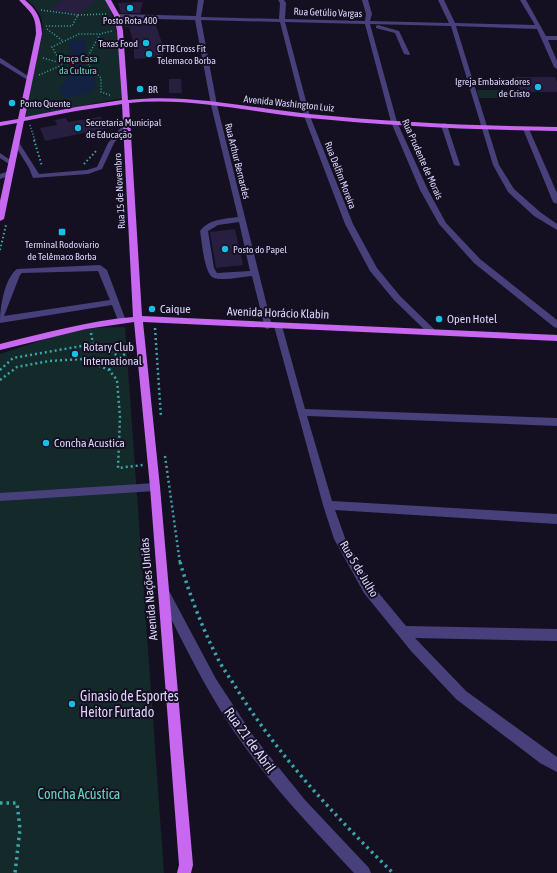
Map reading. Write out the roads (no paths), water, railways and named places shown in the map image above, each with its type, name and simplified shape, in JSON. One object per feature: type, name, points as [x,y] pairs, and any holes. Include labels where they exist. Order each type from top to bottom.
[{"type":"main road","points":[[0,219],[11,163],[31,78],[37,41],[39,21],[36,14],[22,0]]},
{"type":"main road","name":"Rua 15 de Novembro","points":[[108,0],[120,31],[137,315]]},
{"type":"main road","name":"Avenida Washington Luiz","points":[[0,124],[20,123],[125,102],[155,100],[214,105],[307,116],[444,125],[557,129]]},
{"type":"main road","name":"Avenida Washington Luiz","points":[[0,120],[20,123]]},
{"type":"main road","name":"Avenida Horácio Klabin","points":[[0,347],[105,322],[122,321],[137,315],[273,326],[557,338]]},
{"type":"main road","name":"Avenida Nações Unidas","points":[[137,315],[155,487],[185,870]]},
{"type":"street","name":"Rua Arthur Bernardes","points":[[201,0],[198,18],[199,29],[214,105],[255,273],[273,326]]},
{"type":"street","name":"Rua Delfim Moreira","points":[[281,0],[283,3],[282,20],[307,116],[349,224],[373,269],[397,298],[433,333]]},
{"type":"street","name":"Rua Prudente de Morais","points":[[365,0],[369,14],[368,23],[394,122],[424,190],[443,224],[477,261],[557,325]]},
{"type":"street","points":[[441,0],[453,25],[496,165],[511,190],[537,214],[557,228]]},
{"type":"street","points":[[524,0],[539,27],[557,66]]},
{"type":"street","name":"Rua Getúlio Vargas","points":[[114,15],[539,27]]},
{"type":"street","points":[[368,23],[397,32],[407,54]]},
{"type":"street","points":[[543,38],[557,38]]},
{"type":"street","points":[[0,60],[31,78]]},
{"type":"street","points":[[16,142],[33,168],[36,176],[88,172],[100,168],[111,143],[126,124]]},
{"type":"street","points":[[444,125],[457,165]]},
{"type":"street","points":[[526,129],[557,202]]},
{"type":"street","points":[[0,155],[11,163]]},
{"type":"street","points":[[0,177],[9,173]]},
{"type":"street","points":[[242,218],[206,227],[204,231],[210,268],[215,276],[255,273]]},
{"type":"street","points":[[0,316],[16,274],[20,271],[100,268],[103,270],[122,321]]},
{"type":"street","points":[[0,320],[116,302]]},
{"type":"street","name":"Rua 5 de Julho","points":[[273,326],[301,412],[328,506],[340,539],[368,589],[402,632],[461,695],[545,758],[557,765]]},
{"type":"street","points":[[301,412],[557,422]]},
{"type":"street","points":[[0,497],[155,487]]},
{"type":"street","points":[[328,506],[557,519]]},
{"type":"street","name":"Rua 21 de Abril","points":[[162,588],[211,683],[249,742],[300,805],[364,873]]},
{"type":"street","points":[[402,632],[557,635]]},
{"type":"water","points":[[87,40],[86,48],[76,48],[85,49],[85,56],[80,60],[94,79],[95,85],[91,92],[74,97],[65,97],[58,91],[76,67],[69,54],[73,49],[69,50],[69,41]]},
{"type":"place","name":"Posto Rota 400","points":[[130,8]]},
{"type":"place","name":"Texas Food","points":[[146,43]]},
{"type":"place","name":"CFTB Cross Fit Telemaco Borba","points":[[149,54]]},
{"type":"place","name":"Igreja Embaixadores de Cristo","points":[[538,87]]},
{"type":"place","name":"BR","points":[[140,89]]},
{"type":"place","name":"Ponto Quente","points":[[12,103]]},
{"type":"place","name":"Secretaria Municipal de Educação","points":[[78,128]]},
{"type":"place","name":"Terminal Rodoviario de Telêmaco Borba","points":[[62,232]]},
{"type":"place","name":"Posto do Papel","points":[[225,249]]},
{"type":"place","name":"Caique","points":[[152,309]]},
{"type":"place","name":"Open Hotel","points":[[439,319]]},
{"type":"place","name":"Rotary Club International","points":[[75,354]]},
{"type":"place","name":"Concha Acustica","points":[[46,443]]},
{"type":"place","name":"Ginasio de Esportes Heitor Furtado","points":[[72,704]]},
{"type":"park label","name":"Praça Casa da Cultura","points":[[78,64]]},
{"type":"park label","name":"Concha Acústica","points":[[79,794]]}]
